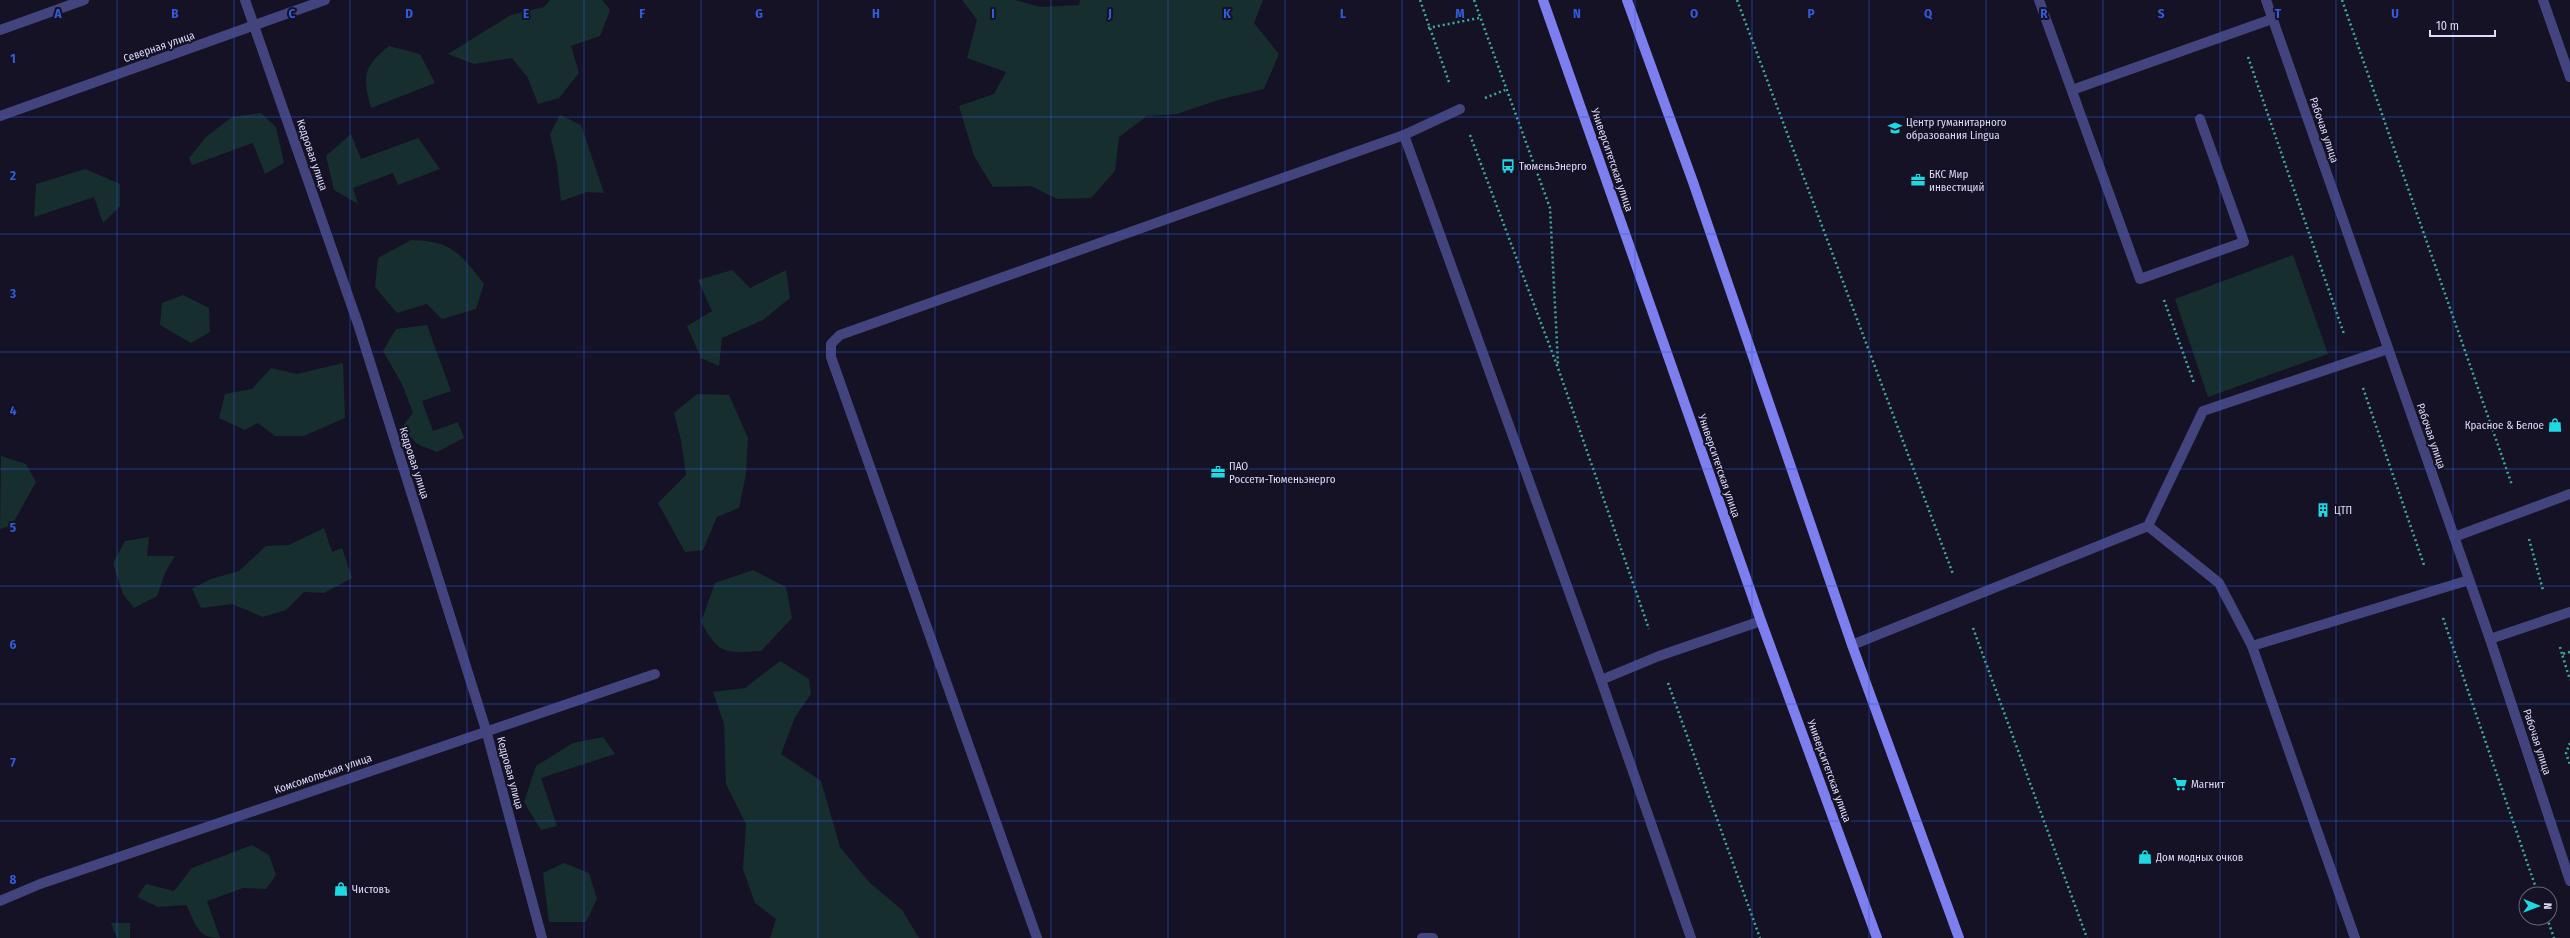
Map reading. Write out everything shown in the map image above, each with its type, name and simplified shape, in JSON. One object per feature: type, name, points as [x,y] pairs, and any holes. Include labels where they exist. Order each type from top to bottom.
[{"type":"main road","name":"Университетская улица","points":[[1543,0],[1761,621],[1877,938]]},
{"type":"main road","points":[[1627,0],[1692,182],[1852,645],[1959,938]]},
{"type":"street","points":[[0,30],[84,0]]},
{"type":"street","name":"Кедровая улица","points":[[245,0],[358,324],[486,730],[542,938]]},
{"type":"street","name":"Северная улица","points":[[0,116],[325,0]]},
{"type":"street","points":[[2039,0],[2140,279],[2244,242],[2200,118]]},
{"type":"street","name":"Рабочая улица","points":[[2266,0],[2490,639],[2570,881]]},
{"type":"street","points":[[2543,0],[2570,77]]},
{"type":"street","points":[[2072,90],[2272,19]]},
{"type":"street","points":[[1037,938],[831,358],[831,344],[840,334],[1404,135],[1460,109]]},
{"type":"street","points":[[1404,135],[1601,680],[1691,938]]},
{"type":"street","points":[[1852,645],[2148,526],[2204,411],[2388,349]]},
{"type":"street","points":[[2454,537],[2570,494]]},
{"type":"street","points":[[2148,526],[2219,582],[2252,646],[2355,938]]},
{"type":"street","points":[[2252,646],[2469,580]]},
{"type":"street","points":[[2490,639],[2570,612]]},
{"type":"street","points":[[1601,680],[1659,656],[1761,621]]},
{"type":"street","name":"Комсомольская улица","points":[[0,901],[40,884],[486,730],[531,718],[655,674]]},
{"type":"street","points":[[1422,938],[1433,938]]},
{"type":"path","points":[[1420,0],[1428,28],[1558,368],[1760,938]]},
{"type":"path","points":[[1474,0],[1479,18],[1550,208],[1558,368]]},
{"type":"path","points":[[1738,0],[1963,600],[2087,938]]},
{"type":"path","points":[[2342,0],[2522,512],[2550,618],[2570,680]]},
{"type":"path","points":[[1428,28],[1479,18]]},
{"type":"path","points":[[2239,30],[2535,886]]},
{"type":"path","points":[[2167,305],[2194,384]]},
{"type":"path","points":[[2562,654],[2570,652]]},
{"type":"path","points":[[2570,743],[2566,753],[2570,765]]},
{"type":"path","points":[[2550,926],[2554,938]]},
{"type":"green space","points":[[550,0],[602,0],[610,10],[600,36],[571,46],[579,73],[559,98],[538,104],[528,78],[512,58],[474,64],[448,54],[511,15],[544,7]]},
{"type":"green space","points":[[962,0],[1015,0],[1041,7],[1079,5],[1080,0],[1263,0],[1254,23],[1279,54],[1264,89],[1218,100],[1177,114],[1147,116],[1119,137],[1115,171],[1091,198],[1057,199],[1031,186],[993,187],[974,156],[959,106],[994,94],[1006,72],[967,58],[977,20]]},
{"type":"green space","points":[[389,46],[420,54],[435,83],[371,108],[366,88],[367,73],[374,60]]},
{"type":"green space","points":[[261,113],[276,127],[284,163],[265,174],[253,143],[192,165],[189,158],[206,137],[232,117]]},
{"type":"green space","points":[[560,115],[581,125],[604,193],[587,192],[561,201],[557,165],[550,134]]},
{"type":"green space","points":[[351,134],[361,159],[418,138],[440,169],[398,185],[393,173],[353,188],[358,204],[334,190],[326,156]]},
{"type":"green space","points":[[85,169],[120,184],[120,206],[103,223],[94,197],[34,217],[36,184]]},
{"type":"green space","points":[[411,240],[425,241],[446,246],[462,257],[484,284],[476,309],[442,319],[427,304],[397,313],[375,287],[378,258]]},
{"type":"green space","points":[[2293,255],[2328,354],[2208,397],[2175,299]]},
{"type":"green space","points":[[732,270],[750,288],[786,270],[790,298],[763,320],[722,338],[719,366],[701,358],[687,326],[712,311],[698,280]]},
{"type":"green space","points":[[183,295],[209,308],[210,332],[191,343],[160,325],[162,303]]},
{"type":"green space","points":[[427,325],[451,391],[422,401],[433,431],[458,422],[464,438],[437,452],[417,444],[402,427],[413,413],[402,384],[383,351],[396,329]]},
{"type":"green space","points":[[343,363],[345,418],[304,436],[275,436],[258,423],[245,430],[219,418],[225,394],[252,389],[271,368],[297,374]]},
{"type":"green space","points":[[697,394],[729,395],[748,438],[746,474],[739,508],[717,517],[703,550],[685,552],[658,503],[686,475],[681,440],[674,413]]},
{"type":"green space","points":[[1,456],[26,464],[36,482],[12,525],[0,529]]},
{"type":"green space","points":[[324,528],[332,552],[342,548],[352,578],[324,593],[304,592],[286,610],[263,617],[232,604],[201,608],[192,589],[211,579],[239,571],[266,546],[289,545]]},
{"type":"green space","points":[[149,537],[147,556],[175,556],[165,573],[157,596],[134,608],[123,594],[113,563],[125,541]]},
{"type":"green space","points":[[753,570],[786,587],[792,618],[761,651],[739,652],[724,650],[713,641],[701,622],[715,583]]},
{"type":"green space","points":[[780,661],[809,679],[811,694],[795,717],[781,754],[821,781],[840,847],[869,882],[902,910],[919,938],[770,938],[776,919],[755,903],[743,869],[746,824],[726,784],[724,724],[713,692],[745,688]]},
{"type":"green space","points":[[603,737],[615,754],[541,778],[557,826],[541,830],[524,802],[536,766],[573,743]]},
{"type":"green space","points":[[252,845],[269,855],[276,875],[266,889],[243,888],[207,901],[220,938],[212,937],[201,932],[186,905],[158,907],[137,897],[146,884],[174,891],[192,868]]},
{"type":"green space","points":[[564,863],[589,873],[597,899],[586,922],[549,922],[543,873]]},
{"type":"green space","points":[[111,923],[130,923],[130,938],[117,938]]},
{"type":"place","name":"Центр гуманитарного образования Lingua","points":[[1895,128]]},
{"type":"place","name":"ТюменьЭнерго","points":[[1508,166]]},
{"type":"place","name":"БКС Мир инвестиций","points":[[1918,180]]},
{"type":"place","name":"Красное & Белое","points":[[2555,425]]},
{"type":"place","name":"ПАО Россети-Тюменьэнерго","points":[[1218,472]]},
{"type":"place","name":"ЦТП","points":[[2323,510]]},
{"type":"place","name":"Магнит","points":[[2180,784]]},
{"type":"place","name":"Дом модных очков","points":[[2145,857]]},
{"type":"place","name":"Чистовъ","points":[[341,889]]}]
